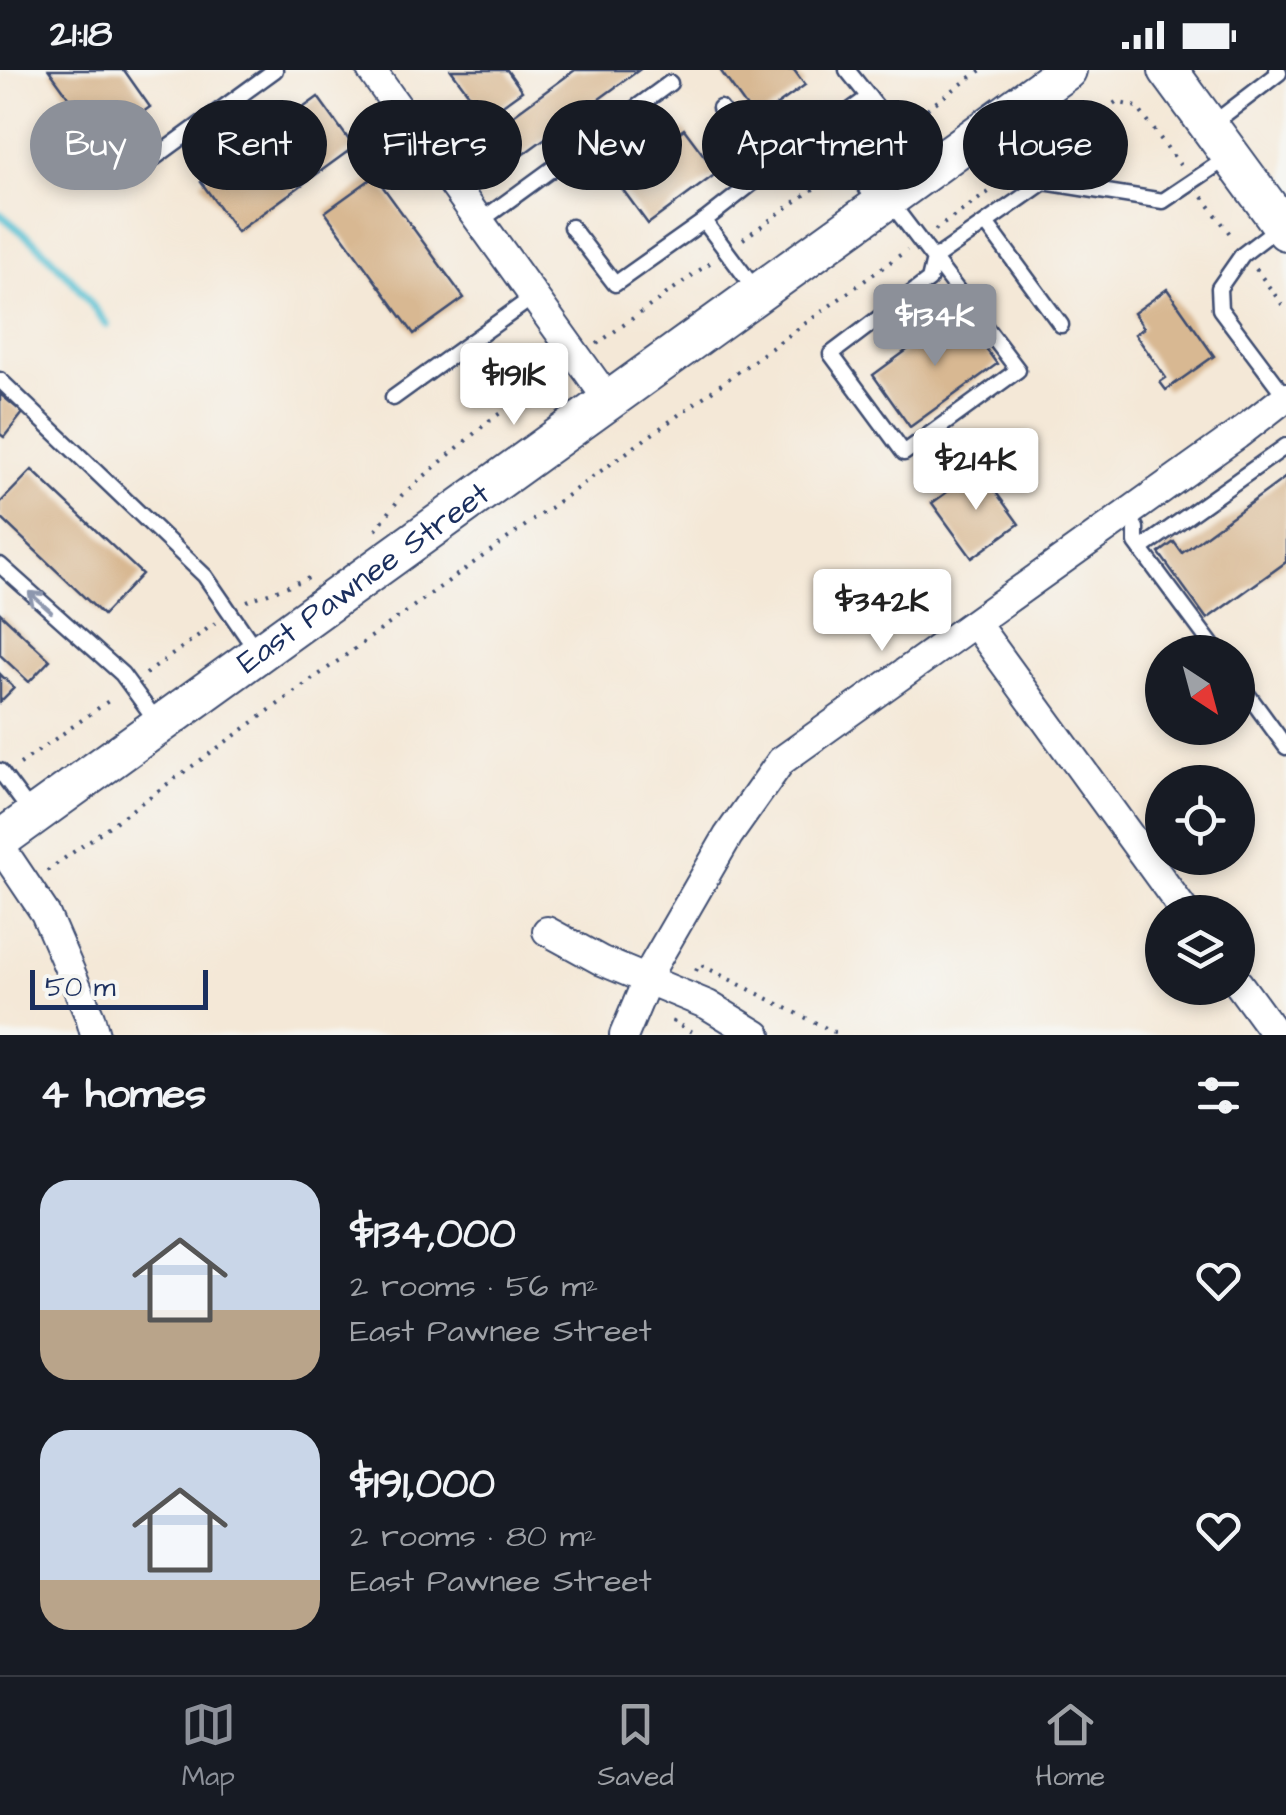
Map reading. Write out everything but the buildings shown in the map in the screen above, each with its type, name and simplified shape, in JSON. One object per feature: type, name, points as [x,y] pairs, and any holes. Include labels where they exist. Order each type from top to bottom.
[{"type":"main road","name":"East Pawnee Street","points":[[1026,100],[1067,70]]},
{"type":"main road","points":[[1168,70],[1284,228]]},
{"type":"main road","name":"East Pawnee Street","points":[[0,843],[901,190]]},
{"type":"street","points":[[371,70],[608,401]]},
{"type":"street","points":[[624,1035],[654,964],[728,836],[781,761],[1286,397]]},
{"type":"street","points":[[975,623],[1173,895]]},
{"type":"street","points":[[0,843],[45,913],[95,1035]]},
{"type":"street","points":[[548,931],[602,961],[708,1006],[757,1035]]},
{"type":"street","points":[[1254,1005],[1276,1035]]},
{"type":"lane","points":[[162,152],[275,70]]},
{"type":"lane","points":[[847,70],[871,100]]},
{"type":"lane","points":[[1094,190],[1163,201],[1192,182],[1220,141],[1279,73],[1277,70]]},
{"type":"lane","points":[[479,222],[670,83]]},
{"type":"lane","points":[[865,100],[869,97]]},
{"type":"lane","points":[[572,226],[615,284],[743,190]]},
{"type":"lane","points":[[873,190],[920,241],[934,259],[1018,370],[904,453],[831,354],[929,280],[934,259],[1033,190]]},
{"type":"lane","points":[[704,220],[758,293]]},
{"type":"lane","points":[[986,223],[1060,325]]},
{"type":"lane","points":[[1284,228],[1245,254],[1219,288],[1220,309],[1286,397]]},
{"type":"lane","points":[[393,398],[534,297]]},
{"type":"lane","points":[[0,380],[205,576],[258,654]]},
{"type":"lane","points":[[1141,549],[1286,446]]},
{"type":"lane","points":[[1127,514],[1136,528],[1136,543],[1204,635]]},
{"type":"lane","points":[[0,566],[122,674],[160,725]]},
{"type":"lane","points":[[1255,704],[1286,747]]},
{"type":"lane","points":[[2,773],[34,816]]},
{"type":"path","points":[[940,100],[982,70]]},
{"type":"path","points":[[1128,104],[1137,106],[1286,310]]},
{"type":"path","points":[[372,534],[402,495],[489,422],[812,190]]},
{"type":"path","points":[[27,886],[992,190]]},
{"type":"path","points":[[2,773],[243,603],[310,577]]},
{"type":"path","points":[[699,964],[840,1035]]},
{"type":"waterway","points":[[0,214],[74,282],[107,325]]}]
